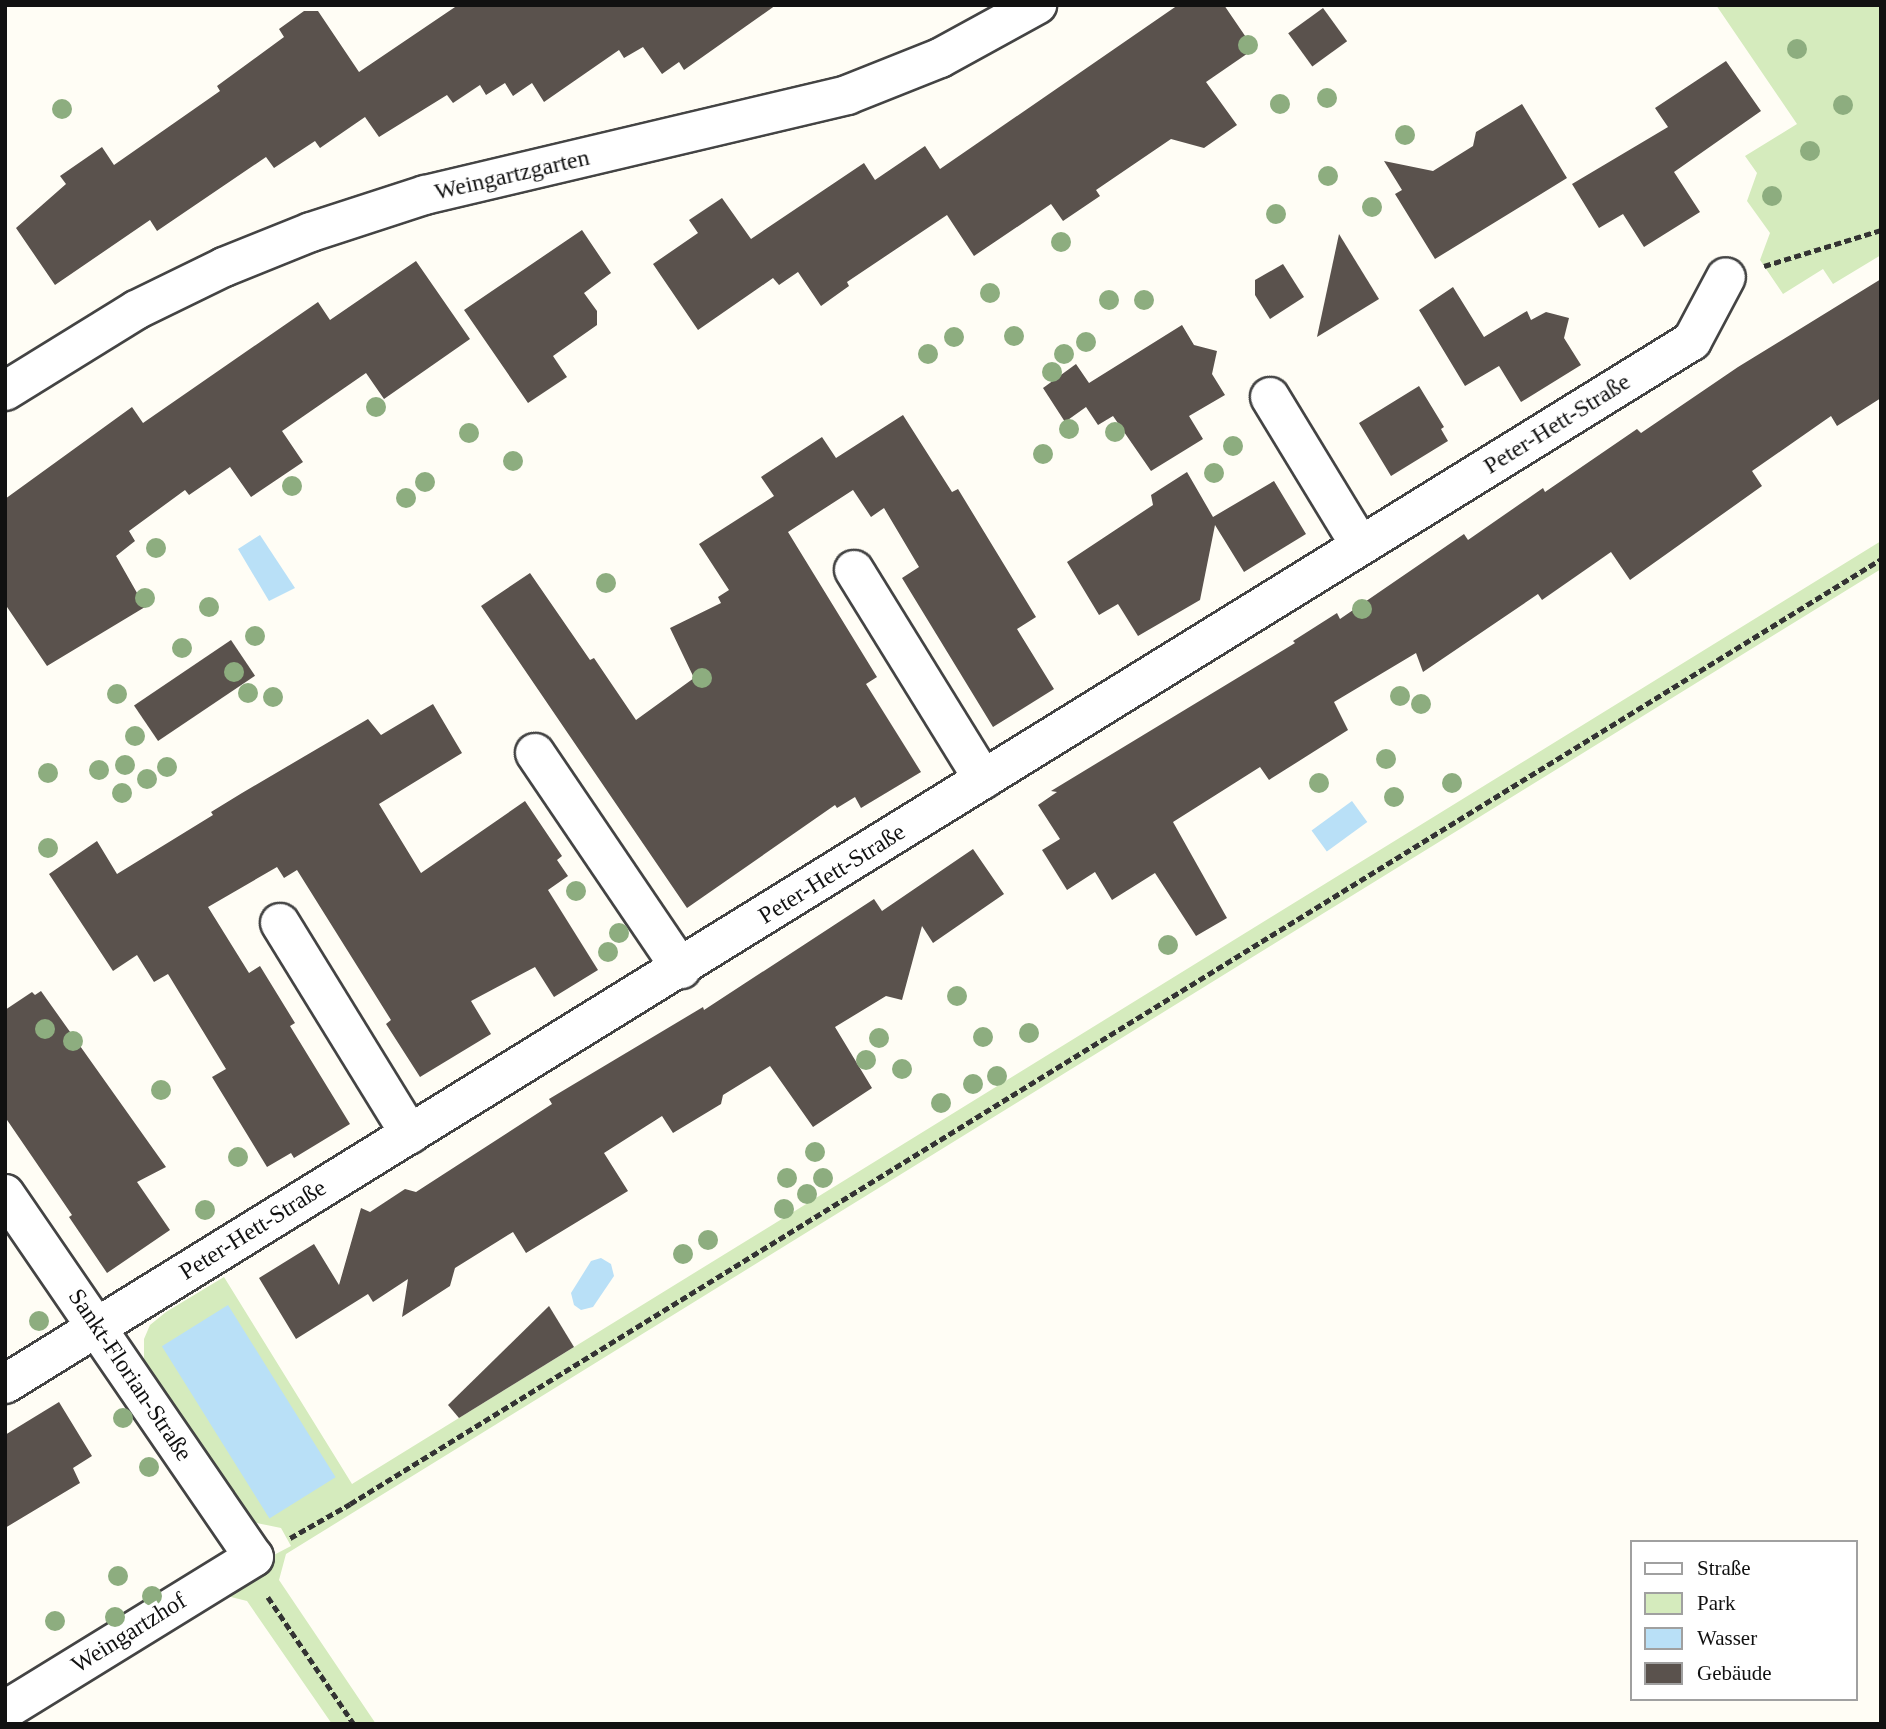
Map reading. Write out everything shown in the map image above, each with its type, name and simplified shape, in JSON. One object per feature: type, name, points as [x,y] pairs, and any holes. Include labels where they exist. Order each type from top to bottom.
[{"type":"street","name":"Weingartzgarten","points":[[5,391],[136,310],[213,272],[311,232],[425,195],[847,95],[940,58],[1037,5]]},
{"type":"street","name":"Peter-Hett-Straße","points":[[5,1384],[681,969],[1692,341],[1727,277]]},
{"type":"street","points":[[1270,397],[1360,545]]},
{"type":"street","points":[[854,570],[983,779]]},
{"type":"street","points":[[535,752],[681,969]]},
{"type":"street","points":[[280,923],[410,1134]]},
{"type":"street","name":"Sankt-Florian-Straße","points":[[5,1194],[97,1327],[249,1560]]},
{"type":"street","name":"Weingartzhof","points":[[5,1710],[249,1560]]},
{"type":"path","points":[[1727,277],[1881,230]]},
{"type":"path","points":[[288,1539],[350,1504],[1881,559]]},
{"type":"path","points":[[249,1560],[354,1724]]},
{"type":"green space","points":[[1716,5],[1881,5],[1881,255],[1833,284],[1823,269],[1783,294],[1760,260],[1770,233],[1747,201],[1757,173],[1745,156],[1797,124]]},
{"type":"green space","points":[[1881,541],[1881,569],[286,1554],[279,1580],[376,1724],[332,1724],[247,1601],[219,1594],[270,1557],[291,1546],[281,1528],[252,1522],[150,1372],[144,1359],[144,1339],[150,1325],[166,1312],[224,1277],[352,1484]]},
{"type":"water","points":[[260,535],[295,588],[269,601],[238,549]]},
{"type":"water","points":[[1352,801],[1367,822],[1327,851],[1312,830]]},
{"type":"water","points":[[601,1258],[611,1264],[614,1276],[593,1307],[581,1310],[574,1305],[571,1293],[591,1261]]},
{"type":"water","points":[[228,1305],[336,1477],[269,1518],[162,1346]]},
{"type":"building","points":[[458,5],[776,5],[684,70],[679,62],[662,74],[643,47],[624,58],[619,50],[544,102],[532,83],[513,96],[505,83],[486,95],[480,85],[453,103],[447,95],[379,137],[365,117],[320,148],[315,141],[274,168],[266,157],[157,231],[150,220],[55,285],[16,228],[66,184],[60,176],[102,147],[114,165],[220,91],[217,86],[284,37],[279,29],[304,11],[318,11],[359,72]]},
{"type":"building","points":[[1178,5],[1224,5],[1254,49],[1206,82],[1237,125],[1204,148],[1171,139],[1096,190],[1100,196],[1063,221],[1051,204],[974,256],[947,215],[847,282],[849,286],[821,306],[798,272],[779,285],[773,278],[698,330],[653,264],[698,233],[689,220],[722,198],[751,239],[864,163],[875,180],[925,146],[940,169]]},
{"type":"building","points":[[1323,8],[1347,41],[1312,66],[1288,33]]},
{"type":"building","points":[[1726,61],[1761,111],[1674,172],[1700,212],[1644,247],[1623,214],[1599,228],[1572,184],[1668,127],[1655,108]]},
{"type":"building","points":[[1522,104],[1567,178],[1435,259],[1395,194],[1402,190],[1384,161],[1433,171],[1473,146],[1476,132]]},
{"type":"building","points":[[582,230],[611,273],[584,293],[597,311],[597,325],[553,356],[567,377],[528,403],[464,310]]},
{"type":"building","points":[[1339,234],[1379,299],[1317,337]]},
{"type":"building","points":[[416,261],[470,339],[384,399],[366,373],[282,431],[303,462],[251,497],[230,467],[189,495],[185,490],[129,531],[135,541],[116,556],[145,607],[47,666],[5,604],[5,499],[132,407],[143,423],[318,302],[330,320]]},
{"type":"building","points":[[1283,264],[1304,297],[1270,319],[1255,295],[1255,280]]},
{"type":"building","points":[[1881,279],[1881,398],[1837,426],[1831,416],[1752,471],[1762,486],[1630,580],[1611,552],[1542,600],[1538,594],[1423,672],[1416,653],[1334,702],[1348,730],[1269,780],[1260,767],[1173,822],[1227,918],[1196,936],[1155,873],[1112,900],[1095,872],[1067,890],[1042,850],[1060,839],[1038,805],[1057,792],[1051,791],[1295,643],[1293,641],[1337,613],[1340,619],[1464,534],[1468,540],[1543,488],[1545,492],[1637,429],[1641,433],[1738,367]]},
{"type":"building","points":[[1453,287],[1484,337],[1527,311],[1531,320],[1546,312],[1569,318],[1564,338],[1581,365],[1521,402],[1499,366],[1465,386],[1419,310]]},
{"type":"building","points":[[1182,325],[1194,345],[1217,351],[1212,374],[1225,395],[1189,416],[1203,439],[1151,471],[1113,416],[1098,425],[1086,407],[1065,422],[1043,388],[1076,364],[1089,383]]},
{"type":"building","points":[[1419,386],[1444,427],[1441,429],[1448,441],[1391,476],[1359,423]]},
{"type":"building","points":[[903,415],[952,492],[958,489],[1036,617],[1017,629],[1054,689],[993,727],[902,578],[919,567],[884,508],[871,517],[853,490],[788,532],[877,677],[866,684],[921,772],[861,808],[855,797],[837,808],[835,805],[687,908],[481,606],[530,573],[590,660],[594,658],[636,720],[694,678],[670,628],[721,603],[718,597],[729,590],[699,544],[774,496],[761,477],[822,437],[836,458]]},
{"type":"building","points":[[1187,472],[1213,517],[1274,481],[1306,534],[1244,572],[1215,525],[1200,600],[1138,636],[1118,604],[1099,615],[1067,562],[1153,505],[1151,495]]},
{"type":"building","points":[[231,640],[255,676],[158,741],[134,705]]},
{"type":"building","points":[[433,704],[462,753],[379,804],[421,873],[525,801],[562,856],[557,860],[568,876],[548,890],[598,970],[554,997],[535,967],[471,1001],[491,1034],[420,1077],[386,1024],[391,1020],[297,870],[284,878],[277,867],[208,907],[249,973],[260,966],[295,1023],[290,1026],[350,1124],[294,1158],[291,1153],[267,1167],[212,1077],[226,1069],[168,974],[154,982],[137,955],[113,971],[49,874],[97,841],[117,874],[213,815],[211,812],[368,719],[381,735]]},
{"type":"building","points":[[973,849],[1004,894],[933,943],[922,926],[902,1000],[886,996],[835,1027],[872,1088],[813,1127],[770,1066],[723,1095],[721,1104],[673,1133],[662,1116],[604,1153],[628,1191],[526,1253],[513,1232],[455,1268],[450,1286],[402,1317],[408,1279],[373,1302],[368,1294],[296,1339],[259,1278],[314,1244],[339,1285],[361,1208],[370,1212],[405,1189],[416,1192],[552,1104],[549,1099],[703,1007],[704,1010],[874,899],[882,911]]},
{"type":"building","points":[[41,991],[166,1167],[137,1182],[170,1230],[107,1273],[69,1217],[72,1215],[5,1117],[5,1010],[32,992],[35,995]]},
{"type":"building","points":[[549,1306],[574,1347],[459,1418],[448,1405]]},
{"type":"building","points":[[59,1402],[92,1456],[73,1468],[80,1483],[5,1528],[5,1435]]}]
